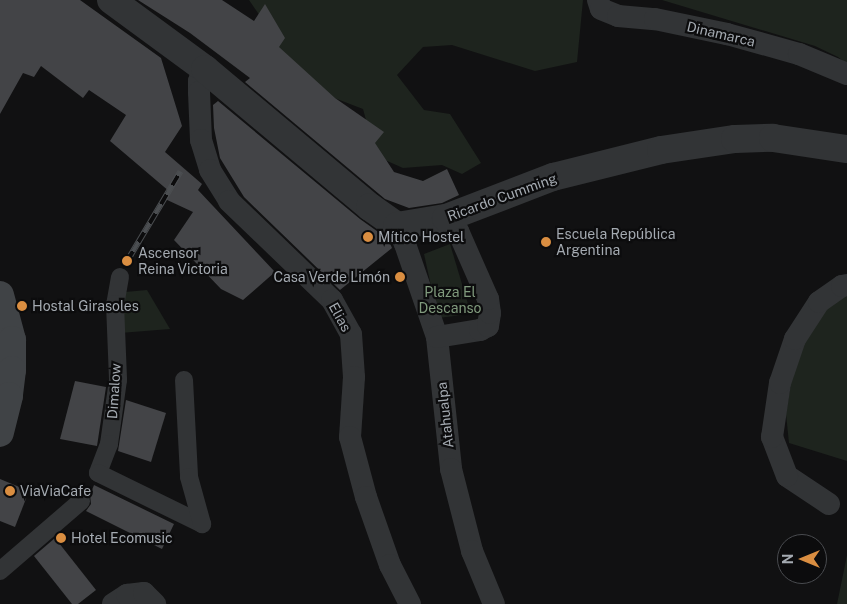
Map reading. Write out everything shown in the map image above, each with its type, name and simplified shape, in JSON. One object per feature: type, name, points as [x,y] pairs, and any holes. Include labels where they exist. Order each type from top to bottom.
[{"type":"main road","points":[[0,295],[12,340],[9,396],[0,431]]},
{"type":"street","points":[[111,0],[205,69],[370,207],[397,226]]},
{"type":"street","name":"Dinamarca","points":[[598,0],[601,8],[618,16],[655,19],[727,34],[799,54],[847,74]]},
{"type":"street","name":"Elias","points":[[205,69],[199,81],[201,140],[210,170],[229,201],[332,300],[351,334],[354,377],[350,437],[366,497],[390,564],[410,604]]},
{"type":"street","name":"Ricardo Cumming","points":[[397,226],[446,218],[553,177],[661,150],[735,139],[773,138],[847,149]]},
{"type":"street","points":[[437,337],[480,330],[488,326],[490,313],[488,299],[458,231],[446,218]]},
{"type":"street","name":"Atahualpa","points":[[397,226],[437,337],[451,469],[472,552],[494,604]]},
{"type":"street","name":"Dimalow","points":[[120,277],[114,304],[118,380],[110,444],[98,473],[202,524],[189,477],[184,380]]},
{"type":"street","points":[[829,504],[787,476],[772,437],[780,384],[794,339],[819,302],[842,286],[847,285]]},
{"type":"street","points":[[0,572],[81,501]]},
{"type":"street","points":[[120,600],[144,593],[155,604]]},
{"type":"green space","points":[[249,0],[583,0],[577,62],[535,71],[452,45],[423,47],[397,75],[424,110],[450,114],[481,163],[462,174],[442,165],[403,168],[376,156],[363,109],[324,94],[278,61],[271,32]]},
{"type":"green space","points":[[662,0],[847,0],[847,64],[838,57],[815,46]]},
{"type":"green space","name":"Plaza El Descanso","points":[[450,244],[471,314],[438,318],[424,254]]},
{"type":"green space","points":[[147,290],[170,329],[120,333],[125,292]]},
{"type":"green space","points":[[847,294],[847,461],[789,443],[786,414],[796,351],[818,308]]},
{"type":"green space","points":[[847,555],[847,604],[837,604],[844,570]]},
{"type":"building","points":[[0,0],[80,0],[161,58],[182,126],[165,152],[202,184],[198,190],[275,272],[243,300],[221,289],[174,240],[193,212],[165,199],[170,192],[110,141],[126,115],[89,90],[83,98],[41,66],[34,77],[23,73],[0,114]]},
{"type":"building","points":[[138,0],[222,0],[254,21],[265,4],[285,38],[279,47],[335,98],[384,132],[375,143],[394,172],[423,181],[447,169],[459,195],[442,203],[409,208],[385,199],[245,82],[250,78],[190,33]]},
{"type":"building","points":[[218,101],[360,219],[388,239],[392,248],[340,290],[244,197],[220,158],[214,128],[213,105]]},
{"type":"building","points":[[75,381],[106,387],[97,446],[60,439]]},
{"type":"building","points":[[126,400],[166,413],[151,462],[118,451]]},
{"type":"building","points":[[0,479],[29,491],[15,527],[0,521]]},
{"type":"building","points":[[94,485],[174,524],[162,549],[86,511],[91,504],[90,495]]},
{"type":"building","points":[[55,538],[96,590],[78,604],[72,604],[34,556]]},
{"type":"railway","points":[[127,261],[180,172]]},
{"type":"place","name":"Mítico Hostel","points":[[368,237]]},
{"type":"place","name":"Escuela República Argentina","points":[[546,242]]},
{"type":"place","name":"Ascensor Reina Victoria","points":[[127,261]]},
{"type":"place","name":"Casa Verde Limón","points":[[400,277]]},
{"type":"place","name":"Hostal Girasoles","points":[[22,306]]},
{"type":"place","name":"ViaViaCafe","points":[[10,491]]},
{"type":"place","name":"Hotel Ecomusic","points":[[61,538]]}]
